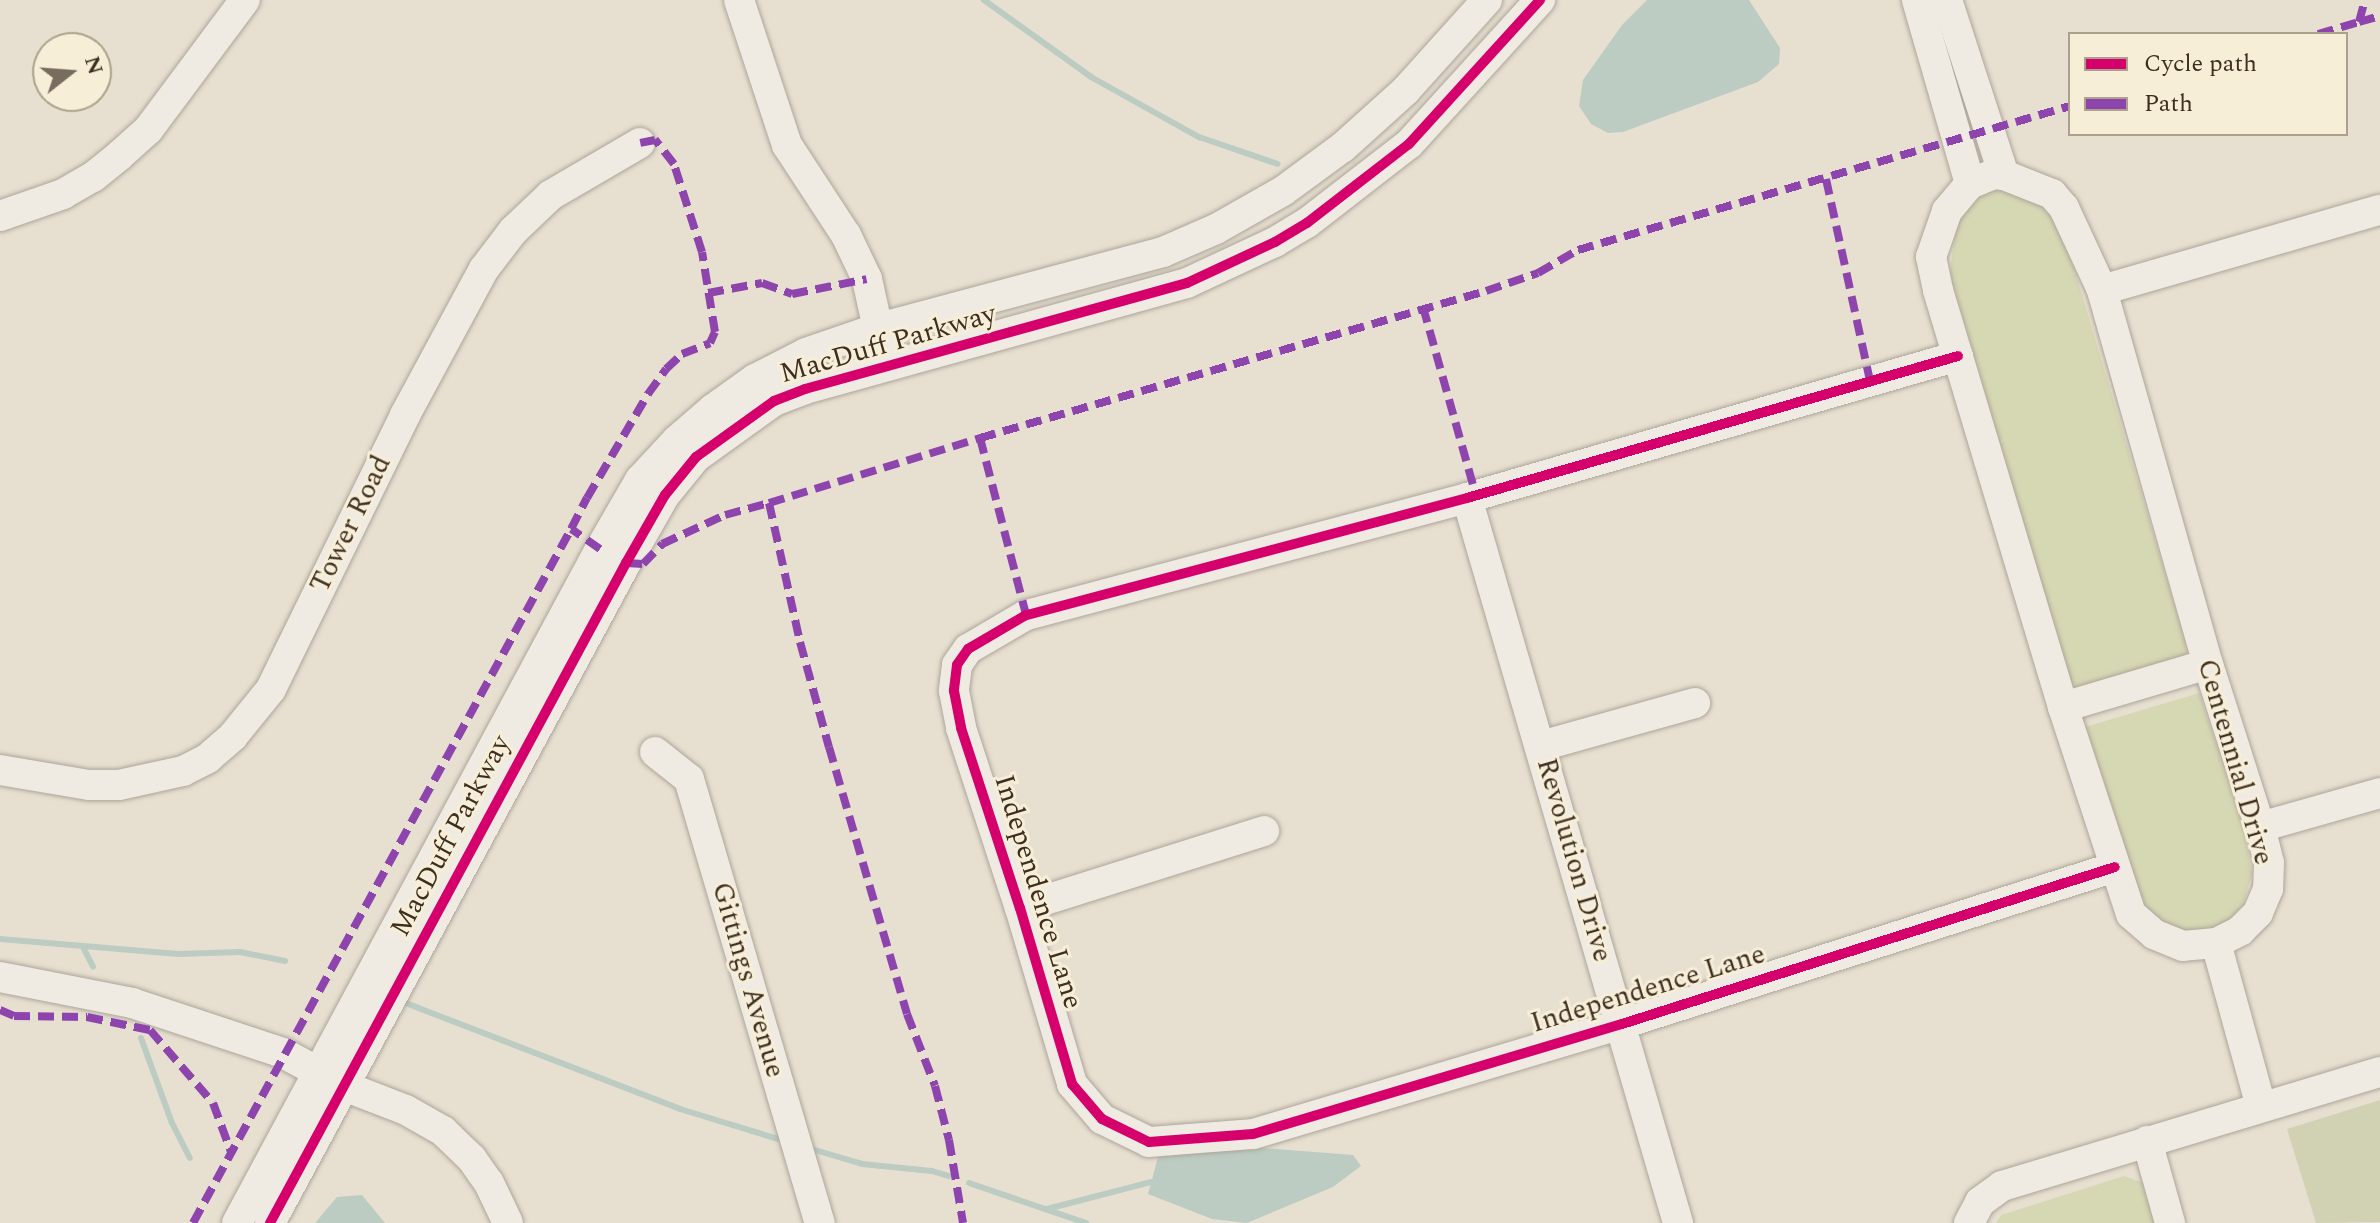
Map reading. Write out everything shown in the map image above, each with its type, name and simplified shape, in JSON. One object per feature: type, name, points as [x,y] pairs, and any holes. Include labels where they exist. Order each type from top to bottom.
[{"type":"street","points":[[0,216],[63,194],[93,177],[120,155],[148,130],[245,0]]},
{"type":"street","points":[[739,0],[787,145],[846,235],[867,279],[885,365]]},
{"type":"street","name":"MacDuff Parkway","points":[[270,1223],[332,1080],[640,480],[689,429],[755,379],[806,353],[879,328],[1163,252],[1216,229],[1283,191],[1343,147],[1406,90],[1487,0]]},
{"type":"street","name":"MacDuff Parkway","points":[[237,1223],[332,1080],[665,495],[696,457],[774,401],[885,365],[1038,327],[1187,283],[1275,242],[1319,214],[1409,144],[1540,0]]},
{"type":"street","points":[[1917,0],[1970,184]]},
{"type":"street","points":[[1947,0],[2004,175],[1970,184],[1947,211],[1931,257],[1958,356],[2063,707],[2131,914],[2154,934],[2183,946],[2216,943],[2261,1106]]},
{"type":"street","name":"Tower Road","points":[[0,770],[89,785],[119,785],[183,771],[208,758],[233,736],[271,689],[405,415],[484,269],[513,231],[551,195],[640,143]]},
{"type":"street","name":"Centennial Drive","points":[[2004,175],[2052,194],[2064,208],[2102,290],[2208,664],[2260,827],[2269,863],[2268,889],[2258,913],[2240,931],[2216,943]]},
{"type":"street","points":[[2102,290],[2380,210]]},
{"type":"street","name":"Independence Lane","points":[[1958,356],[1467,498],[1026,615],[968,649],[957,665],[956,704],[1072,1084],[1102,1119],[1149,1142],[1253,1134],[1622,1024],[2115,867]]},
{"type":"street","name":"Revolution Drive","points":[[1467,498],[1678,1223]]},
{"type":"street","points":[[2063,707],[2208,664]]},
{"type":"street","points":[[1541,746],[1695,703]]},
{"type":"street","name":"Gittings Avenue","points":[[655,752],[689,779],[820,1223]]},
{"type":"street","points":[[2260,827],[2380,793]]},
{"type":"street","points":[[1020,908],[1264,831]]},
{"type":"street","points":[[0,977],[132,1003],[283,1053],[332,1080],[406,1110],[443,1131],[472,1159],[489,1183],[508,1223]]},
{"type":"street","points":[[1969,1223],[1980,1202],[2002,1186],[2380,1072]]},
{"type":"street","points":[[2147,1141],[2170,1223]]},
{"type":"green space","points":[[1984,186],[2022,187],[2049,210],[2062,228],[2186,643],[2185,656],[2079,689],[2070,681],[1950,274],[1957,215]]},
{"type":"green space","points":[[2199,693],[2243,826],[2252,874],[2243,905],[2220,929],[2180,936],[2134,901],[2082,728]]},
{"type":"green space","points":[[2380,1100],[2380,1222],[2316,1223],[2287,1129]]},
{"type":"green space","points":[[2124,1176],[2144,1183],[2156,1223],[1996,1223],[2001,1215]]},
{"type":"shaded area","points":[[1647,0],[1749,0],[1780,48],[1779,64],[1758,82],[1623,132],[1608,133],[1591,124],[1579,106],[1583,80],[1622,25]]},
{"type":"shaded area","points":[[1249,1147],[1353,1155],[1361,1166],[1333,1187],[1247,1223],[1212,1219],[1148,1194],[1158,1157]]},
{"type":"shaded area","points":[[362,1195],[385,1223],[315,1223],[337,1197]]},
{"type":"waterway","points":[[984,0],[1091,77],[1199,137],[1278,164]]},
{"type":"waterway","points":[[0,939],[178,954],[240,952],[285,961]]},
{"type":"waterway","points":[[83,947],[93,967]]},
{"type":"waterway","points":[[403,1002],[680,1109],[778,1139]]},
{"type":"waterway","points":[[141,1038],[172,1123],[190,1158]]},
{"type":"waterway","points":[[815,1150],[862,1164],[932,1171],[948,1176]]},
{"type":"waterway","points":[[1047,1209],[1151,1182]]},
{"type":"waterway","points":[[969,1183],[1086,1223]]},
{"type":"marked path","points":[[2325,32],[2359,22],[2365,0]]},
{"type":"marked path","points":[[2359,22],[2380,16]]},
{"type":"marked path","points":[[769,503],[980,438],[1486,291],[1538,273],[1578,250],[2068,107]]},
{"type":"marked path","points":[[600,549],[571,529],[587,498],[666,369],[682,354],[710,343],[715,332],[702,252],[674,164],[655,140],[640,143]]},
{"type":"marked path","points":[[1826,179],[1870,381]]},
{"type":"marked path","points":[[708,293],[762,283],[792,294],[867,279]]},
{"type":"marked path","points":[[1423,307],[1476,495]]},
{"type":"marked path","points":[[980,438],[1026,615]]},
{"type":"marked path","points":[[626,563],[643,564],[662,544],[725,515],[769,503],[800,642],[829,747],[907,1014],[935,1086],[949,1140],[963,1223]]},
{"type":"marked path","points":[[193,1223],[571,529]]},
{"type":"marked path","points":[[0,1010],[14,1016],[87,1017],[150,1030],[213,1103],[231,1152]]},
{"type":"cycle path","points":[[270,1223],[626,563],[665,495],[696,457],[774,401],[805,389],[1187,283],[1275,242],[1307,223],[1409,144],[1540,0]]},
{"type":"cycle path","points":[[1958,356],[1467,498],[1026,615],[968,649],[957,665],[954,691],[961,728],[1020,908],[1072,1084],[1102,1119],[1149,1142],[1253,1134],[1622,1024],[2115,867]]}]
